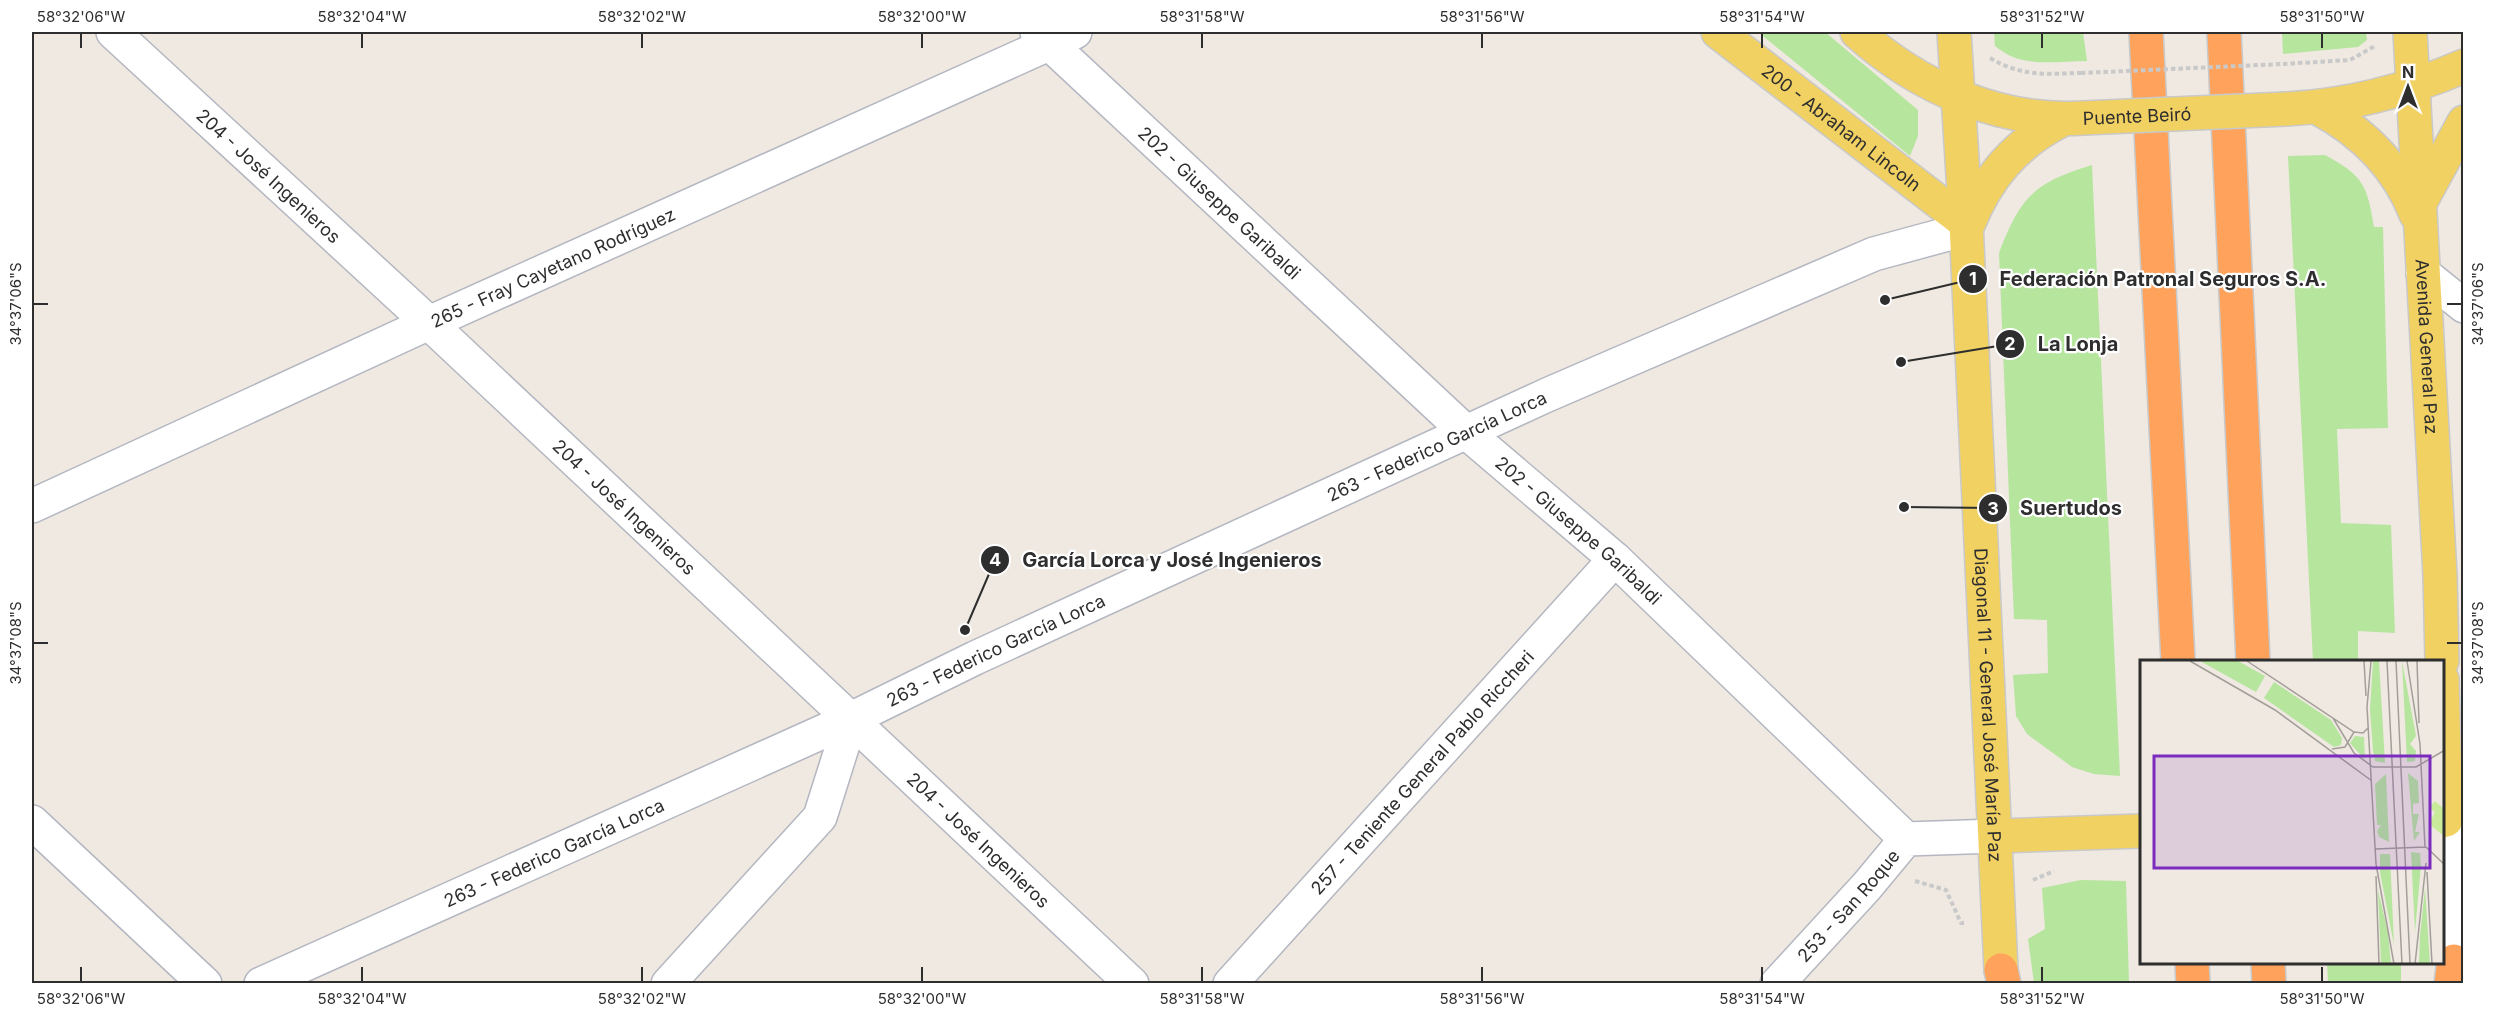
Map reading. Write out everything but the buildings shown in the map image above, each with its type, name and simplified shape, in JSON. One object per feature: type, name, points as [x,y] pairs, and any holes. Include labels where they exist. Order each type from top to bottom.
[{"type":"highway","points":[[2146,32],[2178,660]]},
{"type":"highway","points":[[2224,32],[2253,660]]},
{"type":"highway","points":[[2192,964],[2193,984]]},
{"type":"highway","points":[[2268,964],[2269,984]]},
{"type":"main road","name":"200 - Abraham Lincoln","points":[[1718,32],[1966,226]]},
{"type":"main road","name":"Puente Beiró","points":[[1857,32],[1902,67],[1958,98],[1988,107],[2073,119],[2318,108],[2366,100],[2414,86],[2463,66]]},
{"type":"main road","name":"Diagonal 11 - General José María Paz","points":[[1954,32],[1966,226],[2002,979]]},
{"type":"main road","name":"Avenida General Paz","points":[[2410,32],[2440,575],[2442,660]]},
{"type":"main road","points":[[2318,108],[2341,120],[2381,155],[2420,213],[2463,122]]},
{"type":"main road","points":[[1966,226],[1978,200],[1995,173],[2025,142],[2040,131],[2073,119]]},
{"type":"main road","points":[[2444,712],[2451,826]]},
{"type":"main road","points":[[1996,836],[2135,831]]},
{"type":"street","name":"204 - José Ingenieros","points":[[113,32],[429,323],[1132,984]]},
{"type":"street","name":"265 - Fray Cayetano Rodríguez","points":[[32,506],[1054,36]]},
{"type":"street","name":"202 - Giuseppe Garibaldi","points":[[1054,36],[1467,433],[1615,559],[1906,839]]},
{"type":"street","name":"263 - Federico García Lorca","points":[[261,984],[851,719],[986,653],[1547,395],[1874,254],[1966,226]]},
{"type":"street","points":[[2423,273],[2463,306]]},
{"type":"street","name":"257 - Teniente General Pablo Riccheri","points":[[1230,984],[1615,559]]},
{"type":"street","points":[[668,984],[820,817],[851,719]]},
{"type":"street","points":[[32,822],[205,984]]},
{"type":"street","points":[[2451,826],[2454,976]]},
{"type":"street","name":"253 - San Roque","points":[[1777,984],[1867,886],[1906,839],[1996,836]]},
{"type":"path","points":[[1986,56],[2010,70],[2043,75],[2283,64],[2350,60],[2376,45],[2376,38]]},
{"type":"green space","points":[[1758,32],[1825,32],[1918,110],[1918,136],[1910,156]]},
{"type":"green space","points":[[1994,32],[2083,32],[2087,61],[2039,62],[2016,58],[1995,46]]},
{"type":"green space","points":[[2282,32],[2366,32],[2367,40],[2358,47],[2283,54]]},
{"type":"green space","points":[[2325,155],[2348,169],[2365,191],[2374,227],[2383,227],[2388,428],[2337,429],[2341,523],[2391,525],[2395,633],[2358,631],[2358,660],[2313,660],[2288,156]]},
{"type":"green space","points":[[2092,165],[2120,776],[2094,774],[2072,767],[2027,734],[2016,716],[2013,675],[2048,673],[2047,620],[2014,619],[1999,253],[2015,218],[2032,194],[2056,178]]},
{"type":"green space","points":[[2081,880],[2126,881],[2129,983],[2034,983],[2028,939],[2045,929],[2042,888]]},
{"type":"green space","points":[[2327,964],[2401,964],[2401,983],[2328,983]]},
{"type":"place","name":"Federación Patronal Seguros S.A.","points":[[1885,300]]},
{"type":"place","name":"La Lonja","points":[[1901,362]]},
{"type":"place","name":"Suertudos","points":[[1904,507]]},
{"type":"place","name":"García Lorca y José Ingenieros","points":[[965,630]]}]
